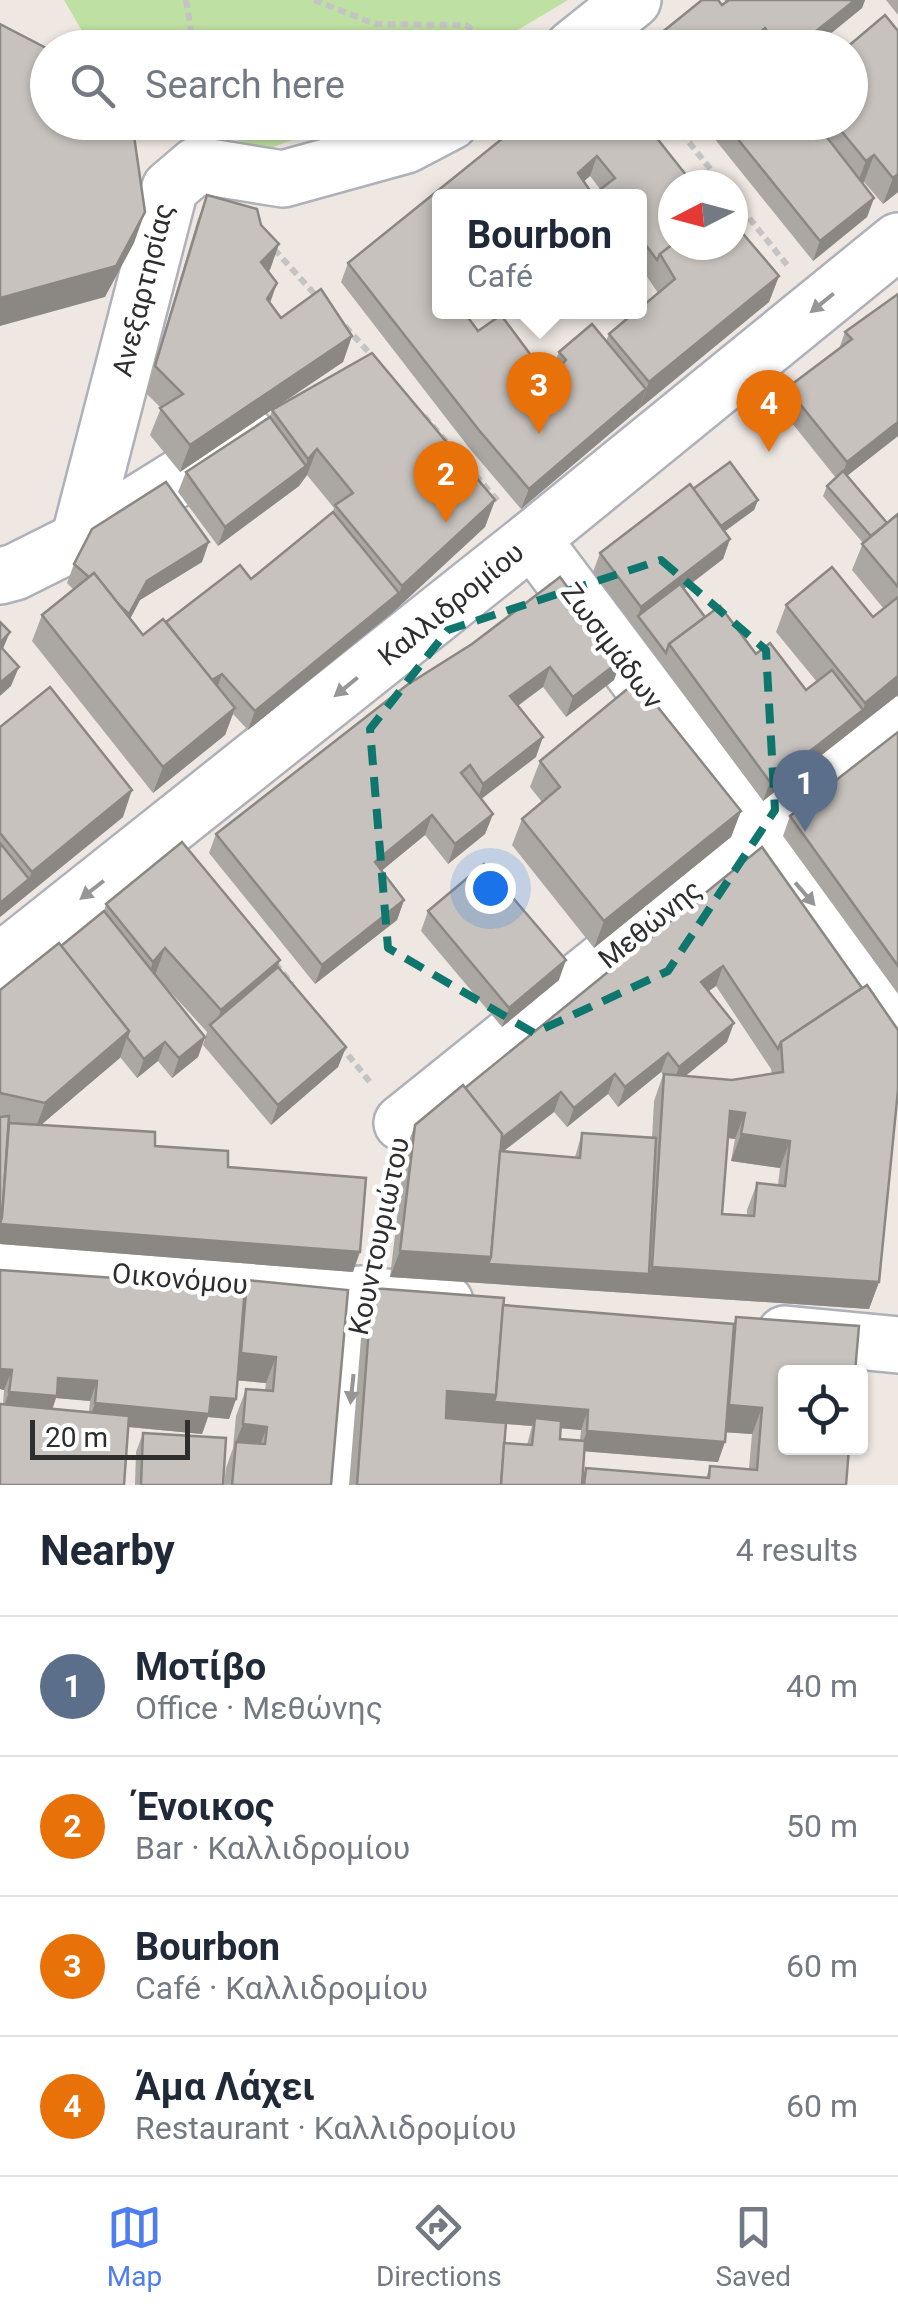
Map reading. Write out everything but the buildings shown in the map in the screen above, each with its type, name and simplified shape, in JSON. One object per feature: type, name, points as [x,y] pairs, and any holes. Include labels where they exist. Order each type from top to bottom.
[{"type":"street","points":[[596,30],[633,0]]},
{"type":"street","name":"Ανεξαρτησίας","points":[[80,540],[170,188],[196,166],[283,180],[417,140]]},
{"type":"street","name":"Καλλιδρομίου","points":[[0,962],[532,540],[898,241]]},
{"type":"street","points":[[0,576],[80,540],[292,408]]},
{"type":"street","name":"Ζωσιμάδων","points":[[532,540],[757,838],[898,1002]]},
{"type":"street","name":"Μεθώνης","points":[[402,1123],[898,724]]},
{"type":"street","name":"Οικονόμου","points":[[0,1265],[500,1307]]},
{"type":"street","name":"Κουντουριώτου","points":[[342,1485],[361,1294]]},
{"type":"street","points":[[739,1330],[898,1345]]},
{"type":"path","points":[[186,0],[191,30]]},
{"type":"path","points":[[314,0],[375,24],[466,24],[474,30]]},
{"type":"path","points":[[687,140],[711,170]]},
{"type":"path","points":[[748,217],[819,305]]},
{"type":"path","points":[[272,248],[323,302]]},
{"type":"path","points":[[335,316],[385,371]]},
{"type":"path","points":[[422,413],[532,540]]},
{"type":"path","points":[[267,952],[304,999]]},
{"type":"path","name":"Κουντουριώτου","points":[[328,1030],[402,1123],[361,1294]]},
{"type":"highlighted area","points":[[661,560],[766,650],[775,810],[668,971],[534,1033],[388,948],[370,729],[448,630]]},
{"type":"green space","points":[[64,0],[568,0],[518,30],[82,30]]},
{"type":"green space","points":[[237,140],[292,140],[263,151]]},
{"type":"place","name":"Bourbon","points":[[539,434]]},
{"type":"place","name":"Άμα Λάχει","points":[[769,452]]},
{"type":"place","name":"Ένοικος","points":[[446,523]]},
{"type":"place","name":"Μοτίβο","points":[[805,832]]}]
